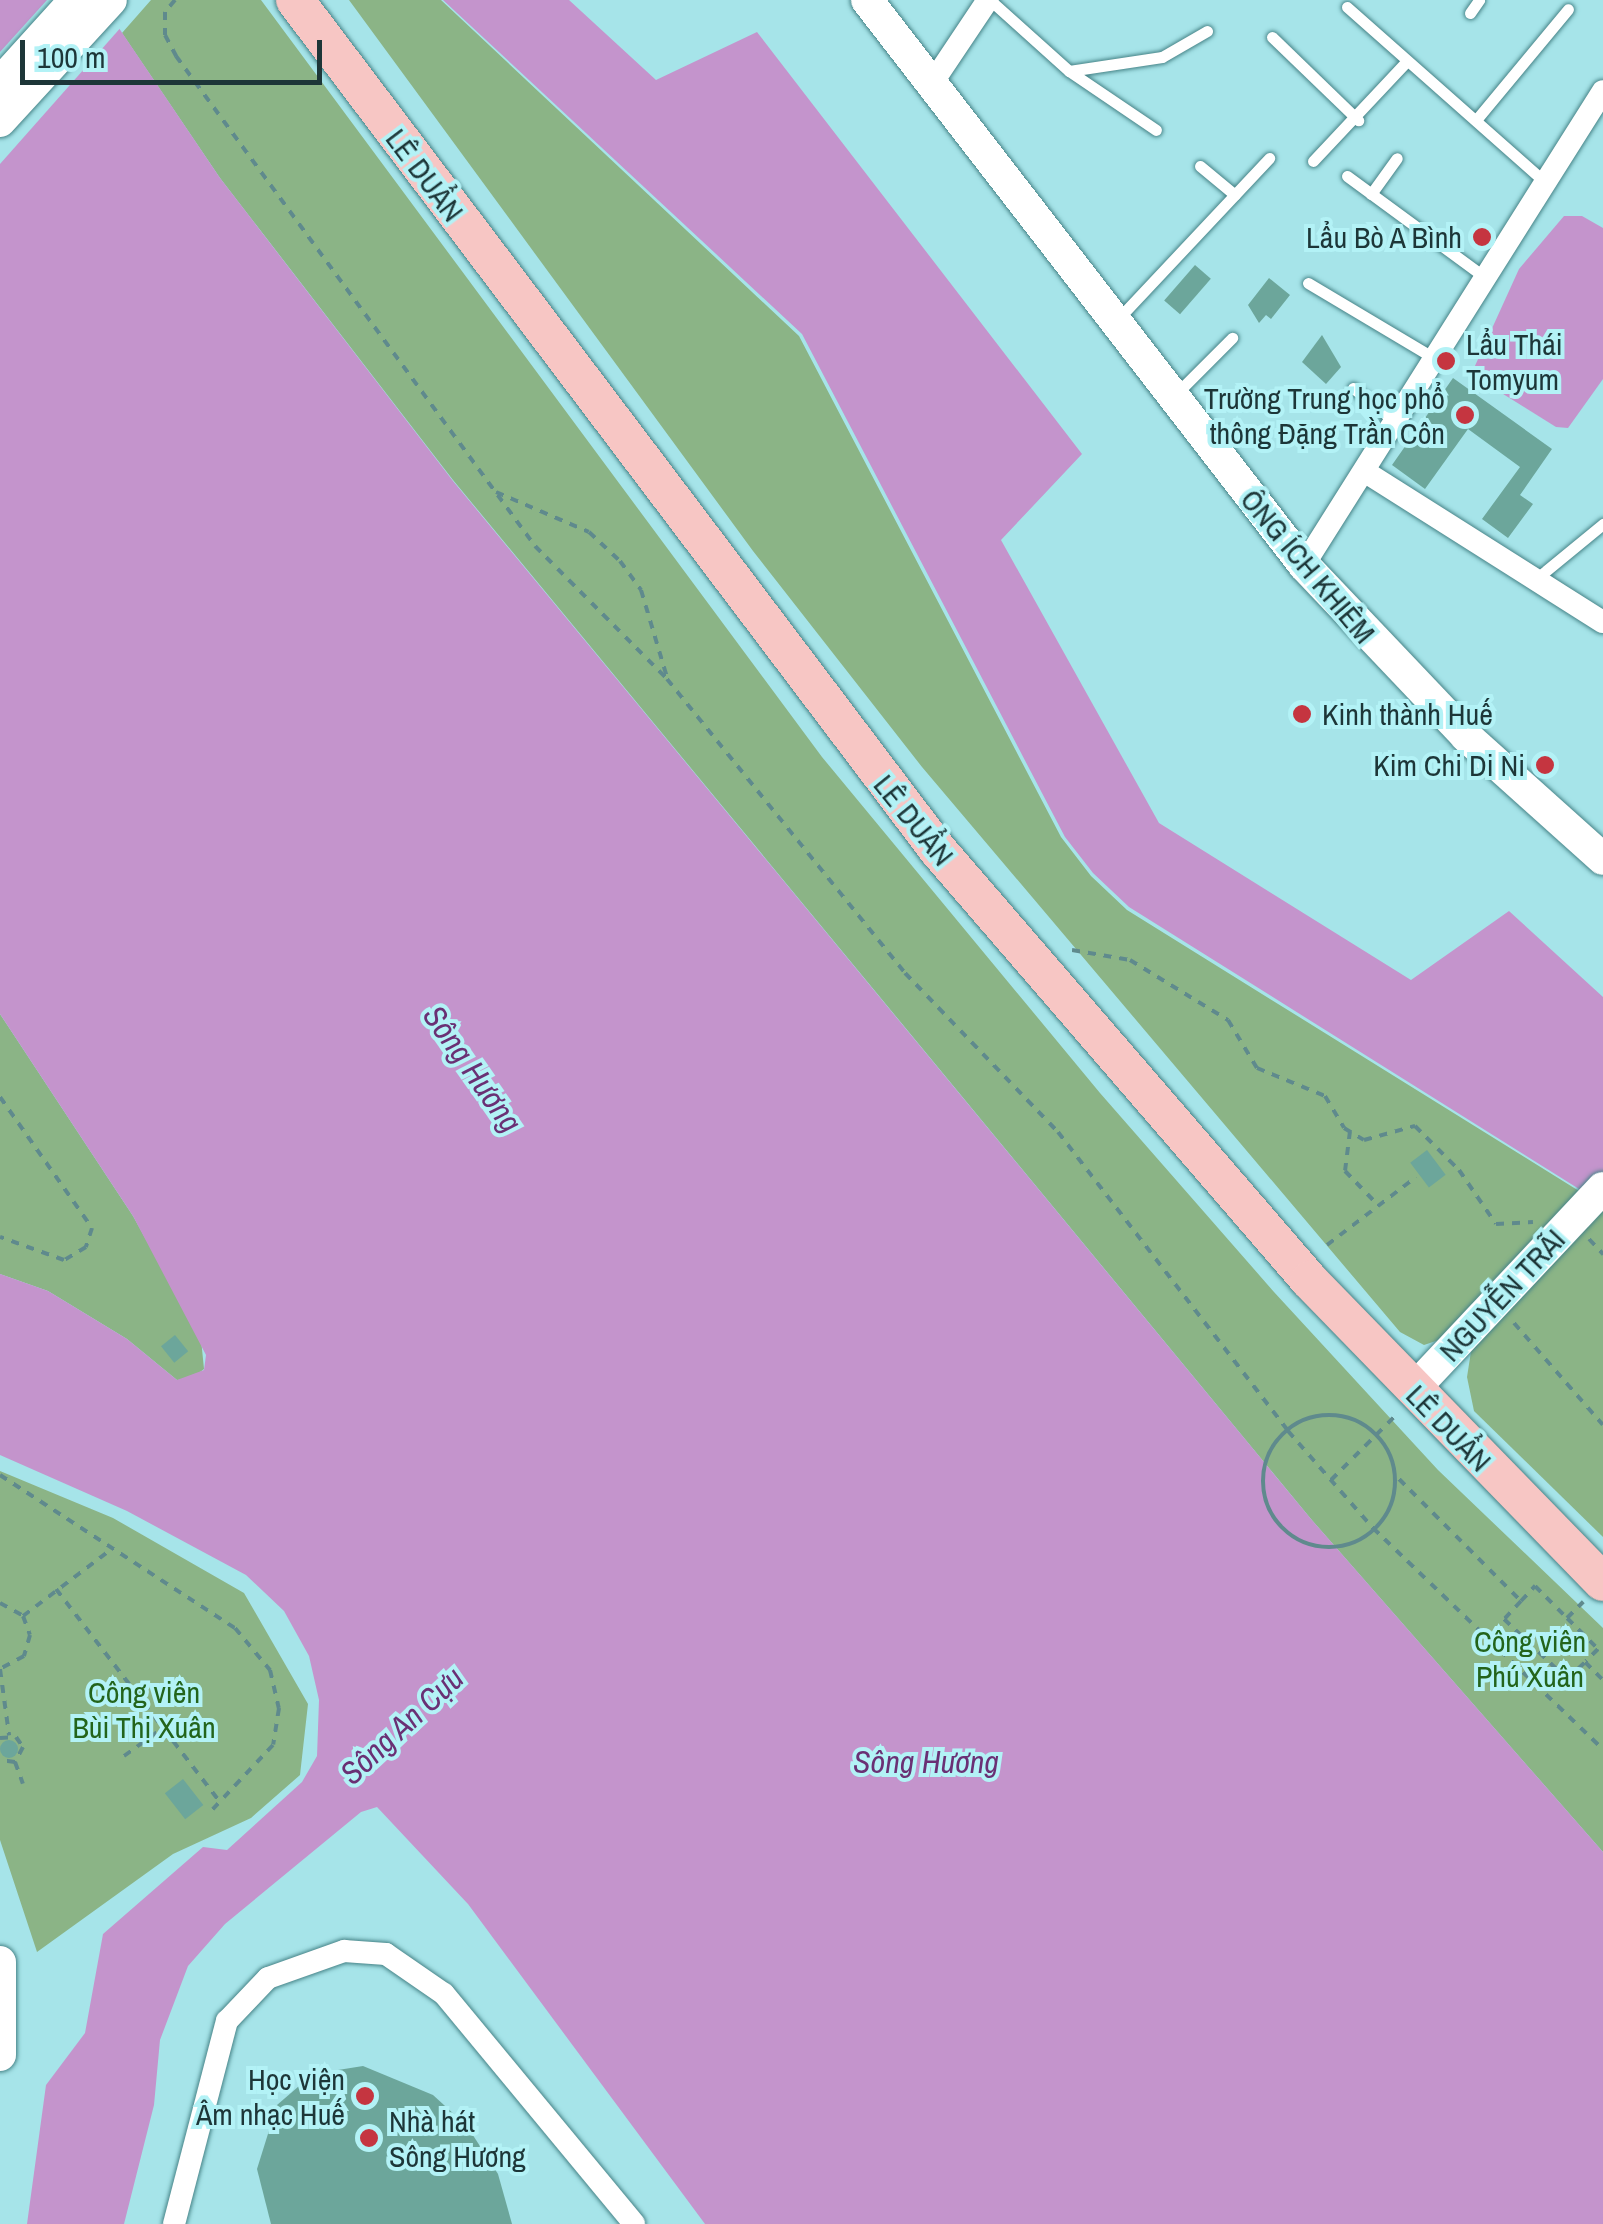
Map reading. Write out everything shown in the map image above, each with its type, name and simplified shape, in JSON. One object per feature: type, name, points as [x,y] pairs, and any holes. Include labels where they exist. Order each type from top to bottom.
[{"type":"main road","name":"LÊ DUẨN","points":[[294,0],[937,849],[1270,1236],[1593,1592]]},
{"type":"main road","name":"LÊ DUẨN","points":[[322,0],[929,809],[1412,1393],[1603,1556]]},
{"type":"street","points":[[0,83],[75,0]]},
{"type":"street","points":[[0,121],[111,0]]},
{"type":"street","name":"ÔNG ÍCH KHIÊM","points":[[867,0],[1304,566],[1466,736],[1603,860]]},
{"type":"street","points":[[931,85],[989,0]]},
{"type":"street","points":[[1304,566],[1367,473],[1603,92]]},
{"type":"street","points":[[1367,473],[1532,582],[1603,622]]},
{"type":"street","name":"NGUYỄN TRÃI","points":[[1412,1393],[1597,1194]]},
{"type":"street","points":[[174,2224],[227,2021],[268,1978],[344,1951],[386,1954],[444,1994],[634,2224]]},
{"type":"street","points":[[0,1962],[0,2055]]},
{"type":"lane","points":[[989,0],[1069,71],[1156,130]]},
{"type":"lane","points":[[1470,13],[1478,0]]},
{"type":"lane","points":[[1346,7],[1546,182]]},
{"type":"lane","points":[[1476,120],[1568,9]]},
{"type":"lane","points":[[1069,71],[1162,57],[1207,30]]},
{"type":"lane","points":[[1272,37],[1358,120]]},
{"type":"lane","points":[[1313,161],[1358,120],[1406,62]]},
{"type":"lane","points":[[1114,324],[1269,158]]},
{"type":"lane","points":[[1372,194],[1397,158]]},
{"type":"lane","points":[[1200,166],[1235,195]]},
{"type":"lane","points":[[1347,176],[1486,279]]},
{"type":"lane","points":[[1308,282],[1437,360]]},
{"type":"lane","points":[[1172,399],[1232,338]]},
{"type":"lane","points":[[1353,388],[1397,423]]},
{"type":"lane","points":[[1532,582],[1603,524]]},
{"type":"path","points":[[175,0],[166,12],[165,36],[176,56],[496,492],[571,586],[668,679],[905,973],[1058,1132],[1288,1430],[1373,1528],[1603,1749]]},
{"type":"path","points":[[496,492],[589,532],[620,561],[640,590],[668,679]]},
{"type":"path","points":[[1072,950],[1130,960],[1228,1020],[1257,1068],[1325,1096],[1350,1131],[1364,1140],[1415,1126],[1459,1170],[1496,1224],[1542,1222]]},
{"type":"path","points":[[0,1097],[92,1228],[86,1247],[64,1260],[0,1237]]},
{"type":"path","points":[[1350,1131],[1345,1171],[1378,1205]]},
{"type":"path","points":[[1326,1245],[1416,1177]]},
{"type":"path","points":[[1585,1234],[1603,1254]]},
{"type":"path","points":[[1511,1320],[1603,1424]]},
{"type":"path","points":[[1331,1480],[1412,1393]]},
{"type":"path","points":[[1398,1478],[1388,1514],[1356,1539],[1326,1548],[1282,1532],[1267,1512],[1261,1484],[1279,1441],[1288,1430],[1310,1417],[1338,1414],[1378,1432],[1398,1478],[1521,1601]]},
{"type":"path","points":[[0,1475],[235,1628],[270,1670],[279,1708],[273,1744],[211,1811]]},
{"type":"path","points":[[23,1616],[113,1548]]},
{"type":"path","points":[[1535,1586],[1567,1618],[1598,1649],[1567,1680],[1504,1619],[1535,1586]]},
{"type":"path","points":[[56,1589],[221,1802]]},
{"type":"path","points":[[1567,1618],[1593,1592]]},
{"type":"path","points":[[0,1603],[23,1616]]},
{"type":"path","points":[[23,1616],[28,1646],[16,1664],[0,1669],[9,1735],[23,1747],[15,1762],[23,1784]]},
{"type":"path","points":[[1585,1662],[1603,1680]]},
{"type":"path","points":[[124,1756],[164,1728]]},
{"type":"path","points":[[0,1738],[9,1735]]},
{"type":"path","points":[[0,1760],[15,1762]]},
{"type":"green space","name":"Công viên Phú Xuân","points":[[151,0],[261,0],[822,757],[1100,1093],[1274,1292],[1438,1470],[1603,1628],[1603,1852],[1311,1519],[453,480],[220,178],[122,33]]},
{"type":"green space","points":[[349,0],[441,0],[799,336],[1061,837],[1091,876],[1127,910],[1579,1191],[1448,1337],[1424,1345],[1400,1332],[922,767],[753,551]]},
{"type":"green space","points":[[0,1014],[133,1216],[201,1339],[204,1369],[191,1379],[177,1380],[127,1339],[48,1291],[0,1274]]},
{"type":"green space","points":[[1603,1209],[1603,1537],[1474,1411],[1467,1377],[1472,1345]]},
{"type":"green space","name":"Công viên Bùi Thị Xuân","points":[[0,1471],[113,1518],[244,1593],[308,1704],[300,1775],[251,1818],[173,1854],[37,1952],[0,1840]]},
{"type":"water","name":"Sông Hương","points":[[0,0],[100,0],[220,178],[453,481],[1311,1519],[1603,1852],[1603,2224],[705,2224],[468,1904],[377,1807],[361,1812],[225,1924],[188,1966],[160,2040],[154,2105],[124,2224],[27,2224],[46,2085],[85,2033],[103,1934],[203,1847],[227,1850],[302,1782],[317,1756],[319,1700],[309,1656],[284,1611],[246,1575],[127,1511],[0,1455],[0,1274],[48,1291],[127,1339],[177,1380],[204,1370],[206,1355],[133,1216],[0,1014]]},
{"type":"water","points":[[443,0],[569,0],[656,80],[757,32],[1082,454],[1001,540],[1159,823],[1411,980],[1509,911],[1603,997],[1603,1204],[1129,907],[1093,873],[1065,837],[802,334]]},
{"type":"water","points":[[1564,216],[1582,216],[1603,228],[1603,379],[1568,428],[1556,427],[1479,379],[1474,368],[1519,269]]},
{"type":"pier","points":[[47,0],[106,0],[123,25],[0,164],[0,52]]},
{"type":"building","points":[[1195,265],[1211,279],[1180,314],[1164,300]]},
{"type":"building","points":[[1269,278],[1290,295],[1271,319],[1266,315],[1259,323],[1248,305]]},
{"type":"building","points":[[1322,335],[1341,367],[1326,384],[1302,362]]},
{"type":"building","points":[[1453,378],[1552,449],[1520,495],[1533,504],[1508,538],[1482,519],[1520,467],[1468,429],[1425,489],[1392,465]]},
{"type":"building","points":[[1427,1150],[1446,1175],[1429,1187],[1410,1163]]},
{"type":"building","points":[[175,1335],[188,1351],[174,1363],[161,1346]]},
{"type":"building","points":[[9,1740],[18,1749],[9,1758],[0,1749]]},
{"type":"building","points":[[183,1779],[203,1805],[185,1819],[165,1793]]},
{"type":"building","name":"Nhà hát Sông Hương","points":[[363,2066],[433,2095],[467,2126],[498,2174],[512,2224],[271,2224],[257,2169],[277,2105],[313,2074]]},
{"type":"place","name":"Lẩu Bò A Bình","points":[[1482,237]]},
{"type":"place","name":"Lẩu Thái Tomyum","points":[[1446,361]]},
{"type":"place","name":"Trường Trung học phổ thông Đặng Trần Côn","points":[[1465,415]]},
{"type":"place","name":"Kinh thành Huế","points":[[1302,714]]},
{"type":"place","name":"Kim Chi Di Ni","points":[[1545,765]]},
{"type":"place","name":"Học viện Âm nhạc Huế","points":[[365,2096]]},
{"type":"place","name":"Nhà hát Sông Hương","points":[[369,2138]]},
{"type":"water label","name":"Sông An Cựu","points":[[402,1726]]}]
